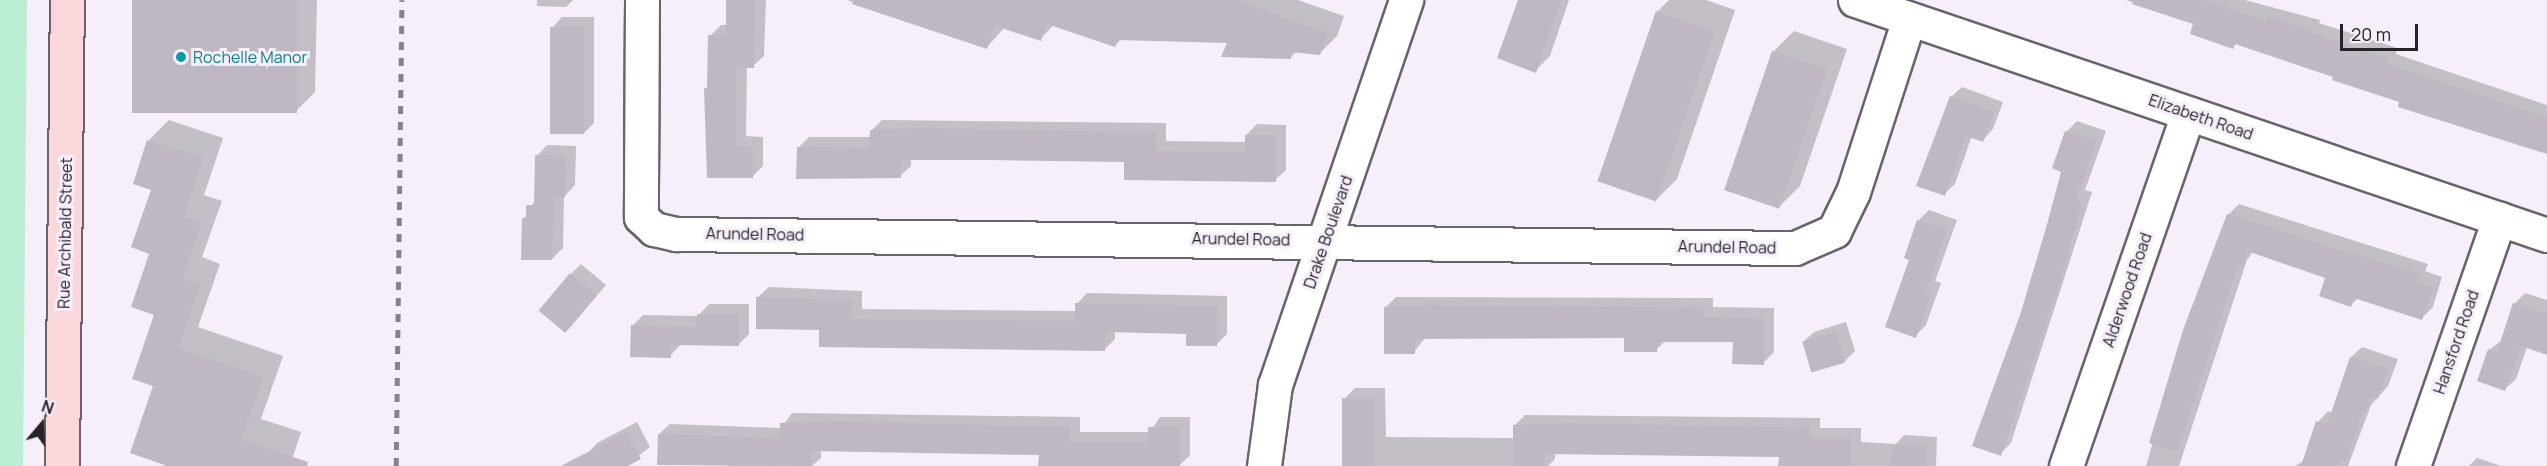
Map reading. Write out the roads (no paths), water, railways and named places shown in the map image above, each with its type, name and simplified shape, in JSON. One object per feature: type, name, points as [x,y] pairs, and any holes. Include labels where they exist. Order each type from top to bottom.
[{"type":"main road","name":"Rue Archibald Street","points":[[62,466],[67,0]]},
{"type":"street","name":"Arundel Road","points":[[642,0],[639,196],[641,217],[654,229],[676,234],[1326,240],[1796,248],[1812,243],[1834,231],[1853,192],[1909,19]]},
{"type":"street","name":"Drake Boulevard","points":[[1264,466],[1275,385],[1406,0]]},
{"type":"street","name":"Elizabeth Road","points":[[1855,0],[2547,236]]},
{"type":"street","name":"Alderwood Road","points":[[2066,466],[2188,113]]},
{"type":"street","name":"Hansford Road","points":[[2413,466],[2499,219]]},
{"type":"railway","points":[[396,466],[402,0]]},
{"type":"place","name":"Rochelle Manor","points":[[181,57]]}]
